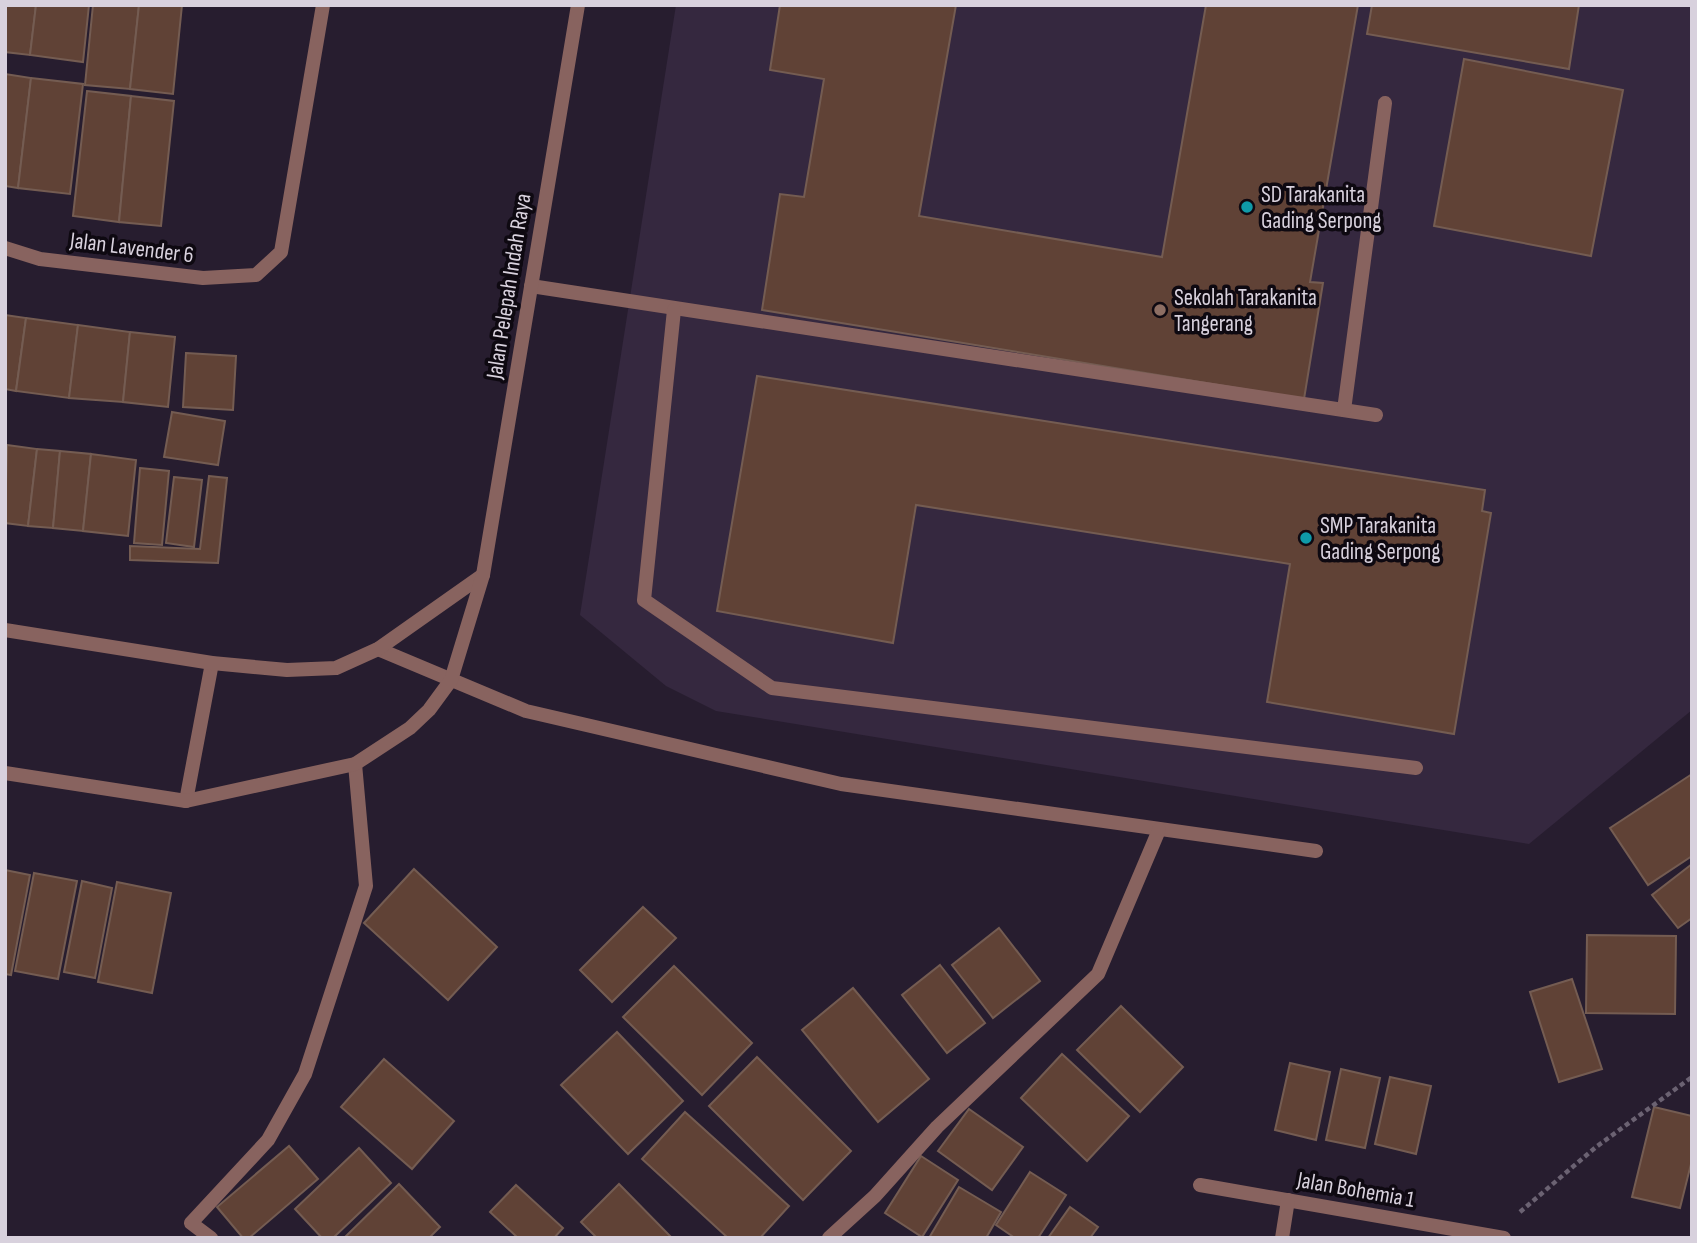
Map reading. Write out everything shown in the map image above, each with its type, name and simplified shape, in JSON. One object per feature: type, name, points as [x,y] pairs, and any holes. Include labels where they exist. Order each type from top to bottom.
[{"type":"street","name":"Jalan Lavender 6","points":[[5,248],[40,260],[203,278],[256,275],[281,252],[323,5]]},
{"type":"street","name":"Jalan Pelepah Indah Raya","points":[[5,773],[186,800],[355,764],[410,728],[429,710],[451,680],[483,575],[578,5]]},
{"type":"street","points":[[1344,410],[1385,103]]},
{"type":"street","points":[[531,286],[674,310],[1376,415]]},
{"type":"street","points":[[674,310],[644,600],[772,688],[1416,768]]},
{"type":"street","points":[[5,631],[212,663],[288,670],[337,667],[379,649],[483,575]]},
{"type":"street","points":[[379,649],[526,711],[841,784],[1316,851]]},
{"type":"street","points":[[186,800],[212,663]]},
{"type":"street","points":[[211,1238],[191,1223],[268,1140],[305,1074],[366,887],[355,764]]},
{"type":"street","points":[[829,1238],[875,1196],[937,1127],[1098,974],[1159,830]]},
{"type":"street","name":"Jalan Bohemia 1","points":[[1200,1185],[1499,1237]]},
{"type":"street","points":[[1282,1238],[1288,1200]]},
{"type":"path","points":[[1499,1237],[1596,1147],[1692,1077]]},
{"type":"shaded area","name":"Sekolah Tarakanita Tangerang","points":[[676,5],[1692,5],[1692,710],[1529,844],[716,711],[666,686],[580,615]]},
{"type":"building","points":[[5,5],[36,5],[30,55],[5,52]]},
{"type":"building","points":[[36,5],[89,5],[83,62],[30,55]]},
{"type":"building","points":[[93,5],[139,5],[130,89],[85,85]]},
{"type":"building","points":[[139,5],[182,5],[173,94],[130,89]]},
{"type":"building","name":"SD Tarakanita Gading Serpong","points":[[780,5],[956,5],[919,216],[1162,257],[1206,5],[1358,5],[1310,282],[1323,283],[1304,399],[762,310],[780,194],[804,197],[824,79],[770,70]]},
{"type":"building","points":[[1372,5],[1579,5],[1569,69],[1367,34]]},
{"type":"building","points":[[1464,59],[1623,90],[1591,256],[1434,226]]},
{"type":"building","points":[[5,74],[31,78],[18,188],[5,186]]},
{"type":"building","points":[[31,78],[83,84],[70,194],[18,188]]},
{"type":"building","points":[[87,91],[131,96],[119,222],[73,216]]},
{"type":"building","points":[[131,96],[174,101],[161,226],[119,222]]},
{"type":"building","points":[[5,315],[26,318],[16,391],[5,389]]},
{"type":"building","points":[[26,318],[78,325],[69,398],[16,391]]},
{"type":"building","points":[[78,325],[130,332],[123,402],[69,398]]},
{"type":"building","points":[[130,332],[175,337],[168,407],[123,402]]},
{"type":"building","points":[[186,353],[236,356],[233,410],[183,407]]},
{"type":"building","name":"SMP Tarakanita Gading Serpong","points":[[757,376],[1485,490],[1482,511],[1491,513],[1454,734],[1267,702],[1290,564],[916,505],[893,643],[717,611]]},
{"type":"building","points":[[172,412],[225,421],[218,465],[164,457]]},
{"type":"building","points":[[7,445],[37,449],[28,526],[5,523]]},
{"type":"building","points":[[37,449],[60,451],[53,528],[28,526]]},
{"type":"building","points":[[60,451],[91,454],[83,531],[53,528]]},
{"type":"building","points":[[91,454],[136,460],[128,536],[83,531]]},
{"type":"building","points":[[140,468],[169,471],[162,545],[134,543]]},
{"type":"building","points":[[209,476],[227,478],[218,563],[130,560],[130,546],[200,549]]},
{"type":"building","points":[[174,477],[202,480],[194,547],[166,543]]},
{"type":"building","points":[[1692,774],[1692,856],[1648,885],[1610,828]]},
{"type":"building","points":[[1692,864],[1692,918],[1678,928],[1652,895]]},
{"type":"building","points":[[414,869],[497,947],[448,1000],[364,923]]},
{"type":"building","points":[[5,870],[30,875],[11,975],[5,974]]},
{"type":"building","points":[[34,873],[77,881],[58,979],[15,971]]},
{"type":"building","points":[[82,881],[112,888],[95,978],[64,972]]},
{"type":"building","points":[[117,882],[171,893],[152,993],[98,982]]},
{"type":"building","points":[[643,907],[676,938],[612,1002],[580,970]]},
{"type":"building","points":[[999,928],[1040,981],[993,1018],[952,965]]},
{"type":"building","points":[[1587,935],[1676,936],[1675,1014],[1586,1013]]},
{"type":"building","points":[[940,965],[985,1023],[947,1053],[902,995]]},
{"type":"building","points":[[674,966],[752,1043],[702,1095],[623,1017]]},
{"type":"building","points":[[1572,979],[1602,1069],[1559,1082],[1530,992]]},
{"type":"building","points":[[853,988],[929,1079],[878,1122],[802,1030]]},
{"type":"building","points":[[1121,1006],[1183,1067],[1140,1112],[1077,1050]]},
{"type":"building","points":[[617,1032],[683,1101],[628,1154],[561,1085]]},
{"type":"building","points":[[1062,1054],[1129,1116],[1087,1161],[1021,1098]]},
{"type":"building","points":[[757,1057],[851,1151],[803,1200],[709,1106]]},
{"type":"building","points":[[384,1059],[454,1121],[412,1169],[341,1107]]},
{"type":"building","points":[[1290,1063],[1330,1072],[1316,1140],[1275,1130]]},
{"type":"building","points":[[1341,1069],[1380,1078],[1365,1148],[1326,1140]]},
{"type":"building","points":[[1390,1077],[1431,1086],[1416,1154],[1375,1144]]},
{"type":"building","points":[[1654,1107],[1692,1116],[1692,1160],[1680,1208],[1632,1197]]},
{"type":"building","points":[[969,1109],[1023,1147],[992,1190],[938,1151]]},
{"type":"building","points":[[685,1112],[789,1206],[760,1238],[728,1238],[642,1159]]},
{"type":"building","points":[[289,1146],[318,1179],[249,1238],[243,1238],[217,1207]]},
{"type":"building","points":[[359,1148],[391,1183],[333,1238],[322,1238],[295,1209]]},
{"type":"building","points":[[921,1156],[958,1180],[922,1237],[885,1213]]},
{"type":"building","points":[[1030,1172],[1066,1195],[1038,1238],[1015,1238],[996,1225]]},
{"type":"building","points":[[399,1184],[440,1227],[429,1238],[344,1238]]},
{"type":"building","points":[[619,1184],[672,1238],[597,1238],[581,1222]]},
{"type":"building","points":[[516,1185],[563,1228],[554,1238],[518,1238],[490,1212]]},
{"type":"building","points":[[959,1187],[1001,1212],[986,1238],[929,1238]]},
{"type":"building","points":[[1070,1207],[1098,1227],[1090,1238],[1048,1238]]},
{"type":"place","name":"SD Tarakanita Gading Serpong","points":[[1247,207]]},
{"type":"place","name":"Sekolah Tarakanita Tangerang","points":[[1160,310]]},
{"type":"place","name":"SMP Tarakanita Gading Serpong","points":[[1306,538]]}]
